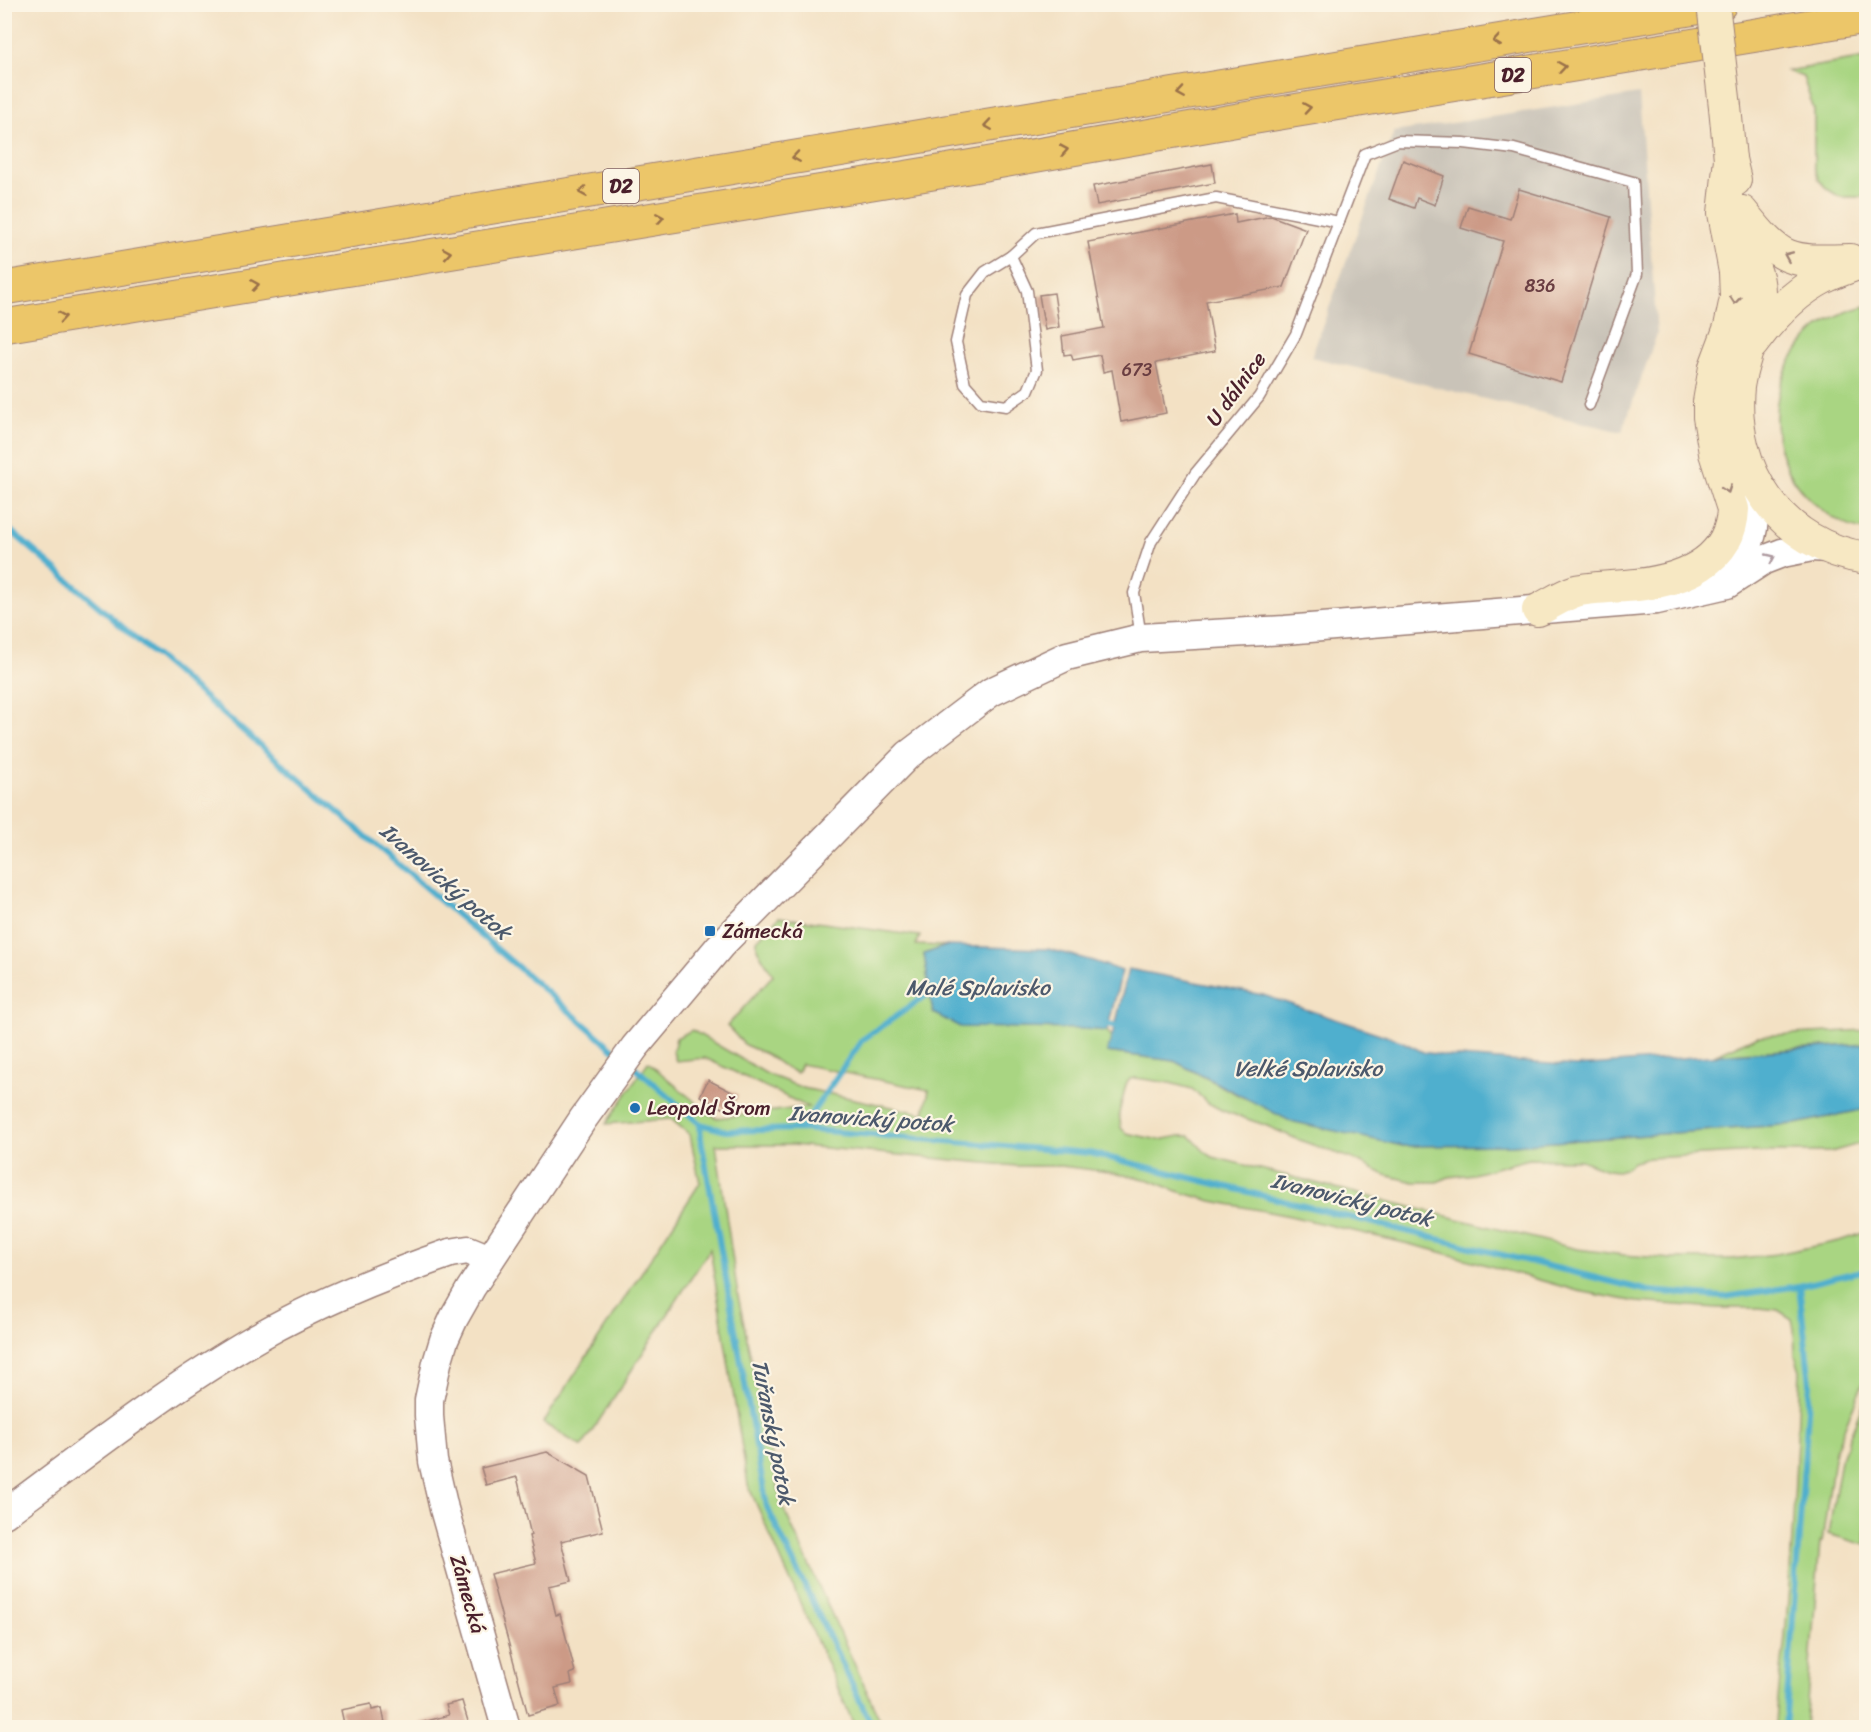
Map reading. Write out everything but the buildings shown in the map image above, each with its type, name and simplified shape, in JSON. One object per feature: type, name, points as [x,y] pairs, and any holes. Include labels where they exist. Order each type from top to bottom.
[{"type":"highway","name":"D2","points":[[4,288],[1720,4]]},
{"type":"highway","name":"D2","points":[[4,326],[1866,17]]},
{"type":"highway","points":[[1776,32],[1866,28]]},
{"type":"main road","points":[[1713,4],[1730,159],[1748,250],[1757,273],[1760,291],[1758,311],[1738,384],[1737,423],[1747,464],[1771,505],[1808,537],[1828,548],[1866,558]]},
{"type":"main road","points":[[1538,610],[1576,591],[1640,585],[1693,570],[1715,554],[1728,532],[1733,509],[1715,453],[1709,402],[1718,356],[1730,327],[1736,298],[1735,272],[1724,213],[1730,159]]},
{"type":"main road","points":[[1742,211],[1761,237],[1787,256],[1800,261],[1814,262],[1866,260]]},
{"type":"main road","points":[[1746,352],[1769,322],[1806,289],[1822,278],[1866,260]]},
{"type":"street","points":[[1700,590],[1731,569],[1748,546],[1752,534],[1754,512],[1747,464]]},
{"type":"street","name":"Zámecká","points":[[506,1728],[444,1509],[433,1461],[429,1416],[432,1385],[436,1363],[454,1318],[490,1259],[583,1119],[627,1058],[720,946],[908,755],[991,692],[1067,656],[1142,638],[1285,630],[1657,600],[1726,584],[1774,555],[1795,549],[1828,548]]},
{"type":"street","points":[[4,1514],[198,1374],[279,1325],[340,1295],[450,1253],[468,1251],[490,1259]]},
{"type":"lane","name":"U dálnice","points":[[1142,638],[1134,593],[1151,542],[1195,474],[1259,397],[1296,334],[1365,154],[1398,141],[1464,143],[1514,149],[1633,182],[1637,274],[1589,405]]},
{"type":"lane","points":[[1011,256],[1027,291],[1036,370],[1028,391],[1006,406],[981,402],[964,384],[956,342],[967,295],[985,272],[1011,256],[1036,233],[1216,198],[1339,222]]},
{"type":"shaded area","points":[[1639,94],[1657,334],[1622,432],[1311,357],[1394,132]]},
{"type":"green space","points":[[1866,58],[1866,197],[1840,197],[1827,189],[1819,180],[1814,166],[1814,110],[1803,77],[1787,71]]},
{"type":"green space","points":[[1866,306],[1866,530],[1848,526],[1837,520],[1802,491],[1788,469],[1779,445],[1776,420],[1778,395],[1786,371],[1799,349],[1817,329],[1828,321]]},
{"type":"green space","points":[[779,917],[920,936],[916,945],[946,946],[924,954],[933,1013],[1107,1031],[1112,1037],[1108,1052],[1174,1061],[1242,1097],[1368,1138],[1403,1146],[1512,1145],[1795,1124],[1866,1109],[1866,1142],[1831,1152],[1756,1152],[1649,1158],[1634,1162],[1617,1171],[1607,1170],[1581,1160],[1529,1159],[1473,1174],[1449,1177],[1437,1182],[1414,1182],[1385,1175],[1353,1159],[1223,1111],[1208,1103],[1192,1089],[1170,1083],[1130,1079],[1126,1084],[1119,1113],[1121,1128],[1126,1133],[1159,1140],[1190,1136],[1207,1154],[1213,1157],[1577,1249],[1672,1259],[1732,1259],[1777,1254],[1839,1241],[1866,1232],[1866,1376],[1835,1451],[1822,1542],[1820,1542],[1805,1727],[1776,1727],[1790,1570],[1800,1370],[1795,1355],[1792,1319],[1778,1310],[1637,1302],[1578,1291],[1430,1249],[1290,1216],[1212,1201],[1150,1180],[1102,1171],[1061,1166],[1017,1166],[793,1145],[716,1145],[738,1296],[782,1505],[883,1727],[855,1727],[748,1485],[710,1249],[582,1447],[543,1423],[700,1183],[690,1135],[671,1119],[606,1124],[648,1062],[717,1118],[808,1107],[705,1058],[676,1061],[673,1052],[676,1038],[692,1030],[767,1074],[803,1088],[924,1114],[929,1090],[801,1064],[797,1073],[766,1054],[745,1045],[727,1026],[773,975],[757,949],[757,940]]},
{"type":"green space","points":[[1866,1030],[1866,1044],[1714,1055],[1758,1036]]},
{"type":"green space","points":[[1866,1397],[1866,1545],[1828,1534],[1842,1455]]},
{"type":"water","name":"Malé Splavisko","points":[[946,946],[1048,949],[1122,971],[1107,1031],[960,1027],[933,1013],[924,954]]},
{"type":"water","name":"Velké Splavisko","points":[[1128,969],[1263,995],[1401,1041],[1423,1052],[1447,1056],[1576,1066],[1866,1044],[1866,1109],[1795,1124],[1512,1145],[1403,1146],[1290,1121],[1174,1061],[1107,1052]]},
{"type":"waterway","name":"Ivanovický potok","points":[[4,525],[620,1055]]},
{"type":"waterway","points":[[801,1129],[862,1040],[928,994],[938,995]]},
{"type":"waterway","points":[[1101,1022],[1123,1028]]},
{"type":"waterway","name":"Ivanovický potok","points":[[632,1065],[700,1124],[726,1131],[801,1129],[1090,1153],[1649,1291],[1724,1297],[1799,1286],[1866,1270]]},
{"type":"waterway","name":"Tuřanský potok","points":[[700,1124],[767,1507],[873,1728]]},
{"type":"waterway","points":[[1785,1728],[1810,1383],[1799,1286]]},
{"type":"place","name":"Zámecká","points":[[710,931]]},
{"type":"place","name":"Leopold Šrom","points":[[635,1108]]}]
